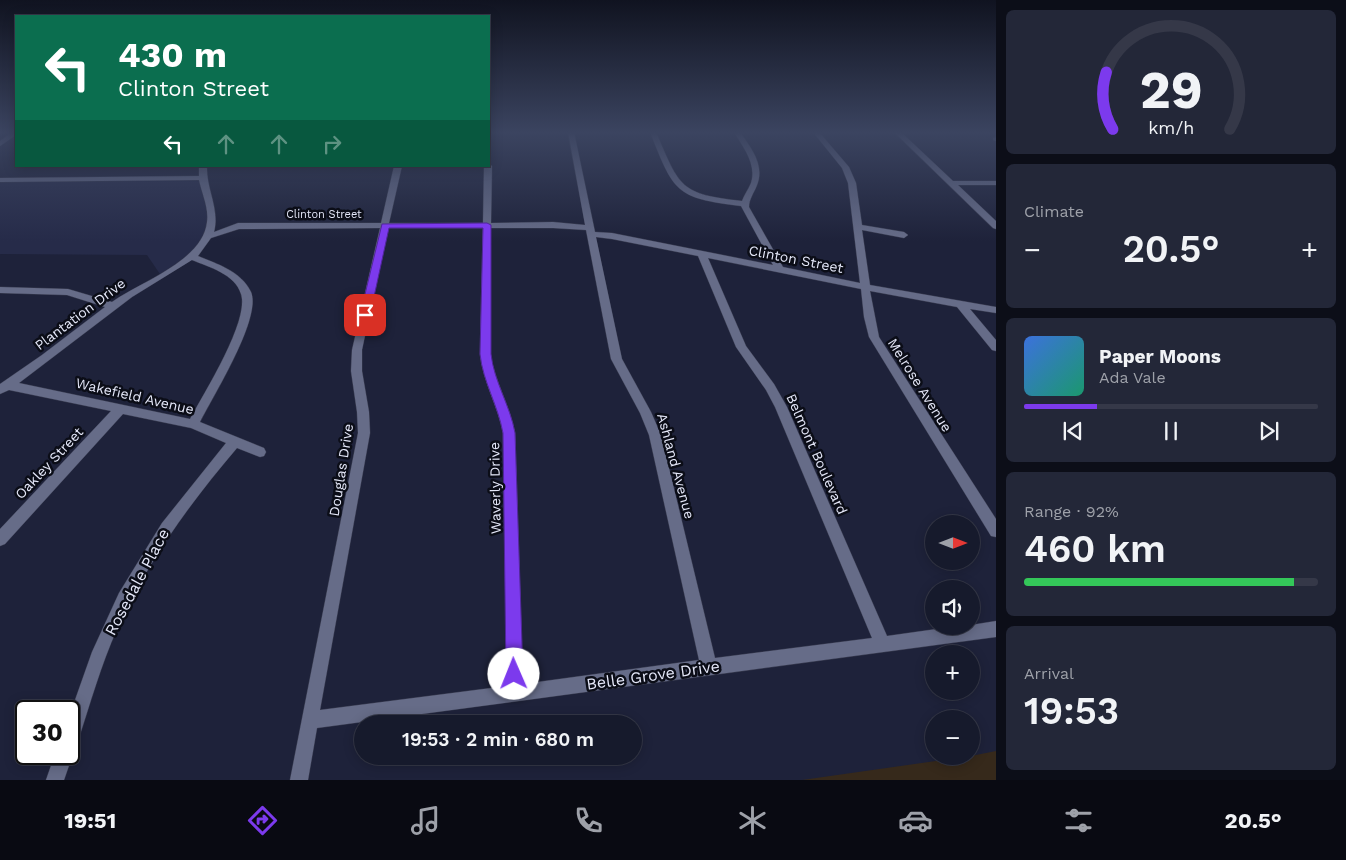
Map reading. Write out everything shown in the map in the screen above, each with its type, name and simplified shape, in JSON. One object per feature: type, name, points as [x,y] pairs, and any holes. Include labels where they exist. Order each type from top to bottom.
[{"type":"street","points":[[203,168],[202,178],[213,218]]},
{"type":"street","name":"Douglas Drive","points":[[299,780],[364,433],[364,412],[356,379],[356,359],[397,168]]},
{"type":"street","name":"Waverly Drive","points":[[488,168],[486,362],[491,380],[505,413],[509,433],[515,693]]},
{"type":"street","name":"Ashland Avenue","points":[[578,168],[617,363],[646,411],[655,435],[709,668]]},
{"type":"street","points":[[668,168],[679,187],[700,198],[745,204]]},
{"type":"street","points":[[745,204],[756,182],[757,168]]},
{"type":"street","name":"Melrose Avenue","points":[[844,168],[851,178],[869,318],[879,347],[996,531]]},
{"type":"street","points":[[936,168],[996,226]]},
{"type":"street","points":[[0,180],[202,178]]},
{"type":"street","points":[[951,183],[996,183]]},
{"type":"street","points":[[745,204],[780,270]]},
{"type":"street","name":"Clinton Street","points":[[213,218],[226,224],[238,226],[553,225],[961,305],[996,310]]},
{"type":"street","name":"Plantation Drive","points":[[3,386],[27,374],[113,306],[192,257],[207,237],[213,218]]},
{"type":"street","name":"Clinton Street","points":[[207,237],[238,226]]},
{"type":"street","points":[[858,227],[904,235]]},
{"type":"street","name":"Belmont Boulevard","points":[[702,254],[741,348],[770,387],[781,407],[883,644]]},
{"type":"street","points":[[192,257],[226,271],[236,279],[246,292],[248,305],[243,328],[193,424]]},
{"type":"street","points":[[0,290],[68,292],[113,306]]},
{"type":"street","points":[[961,305],[996,348]]},
{"type":"street","name":"Wakefield Avenue","points":[[3,386],[121,408],[193,424],[260,452]]},
{"type":"street","name":"Oakley Street","points":[[0,539],[121,408]]},
{"type":"street","name":"Rosedale Place","points":[[80,710],[104,643],[144,563],[174,514],[235,441]]},
{"type":"street","name":"Belle Grove Drive","points":[[310,720],[996,629]]},
{"type":"street","points":[[55,780],[60,765]]},
{"type":"shaded area","points":[[202,178],[212,209],[205,241],[162,277],[147,255],[0,254],[0,180]]},
{"type":"shaded area","points":[[996,751],[996,780],[802,780],[925,763],[925,765],[980,765],[980,754]]},
{"type":"route","points":[[365,315],[385,226],[487,225],[485,354],[487,370],[502,404],[509,433],[514,674]]}]
